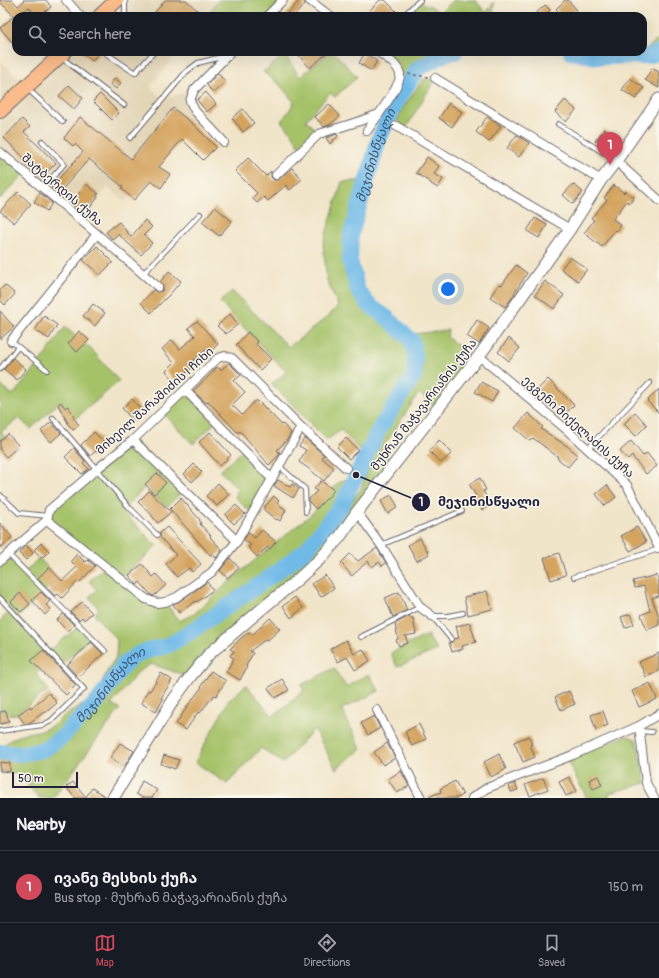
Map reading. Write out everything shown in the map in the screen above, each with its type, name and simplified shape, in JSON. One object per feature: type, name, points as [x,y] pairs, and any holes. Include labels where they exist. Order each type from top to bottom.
[{"type":"highway","points":[[104,12],[117,0]]},
{"type":"highway","points":[[0,112],[60,56]]},
{"type":"street","points":[[66,0],[76,12]]},
{"type":"street","points":[[271,12],[283,0]]},
{"type":"street","points":[[309,0],[325,12]]},
{"type":"street","points":[[224,142],[195,111],[190,101],[194,90],[227,56]]},
{"type":"street","points":[[367,131],[399,82],[400,74],[396,66],[383,56]]},
{"type":"street","points":[[431,77],[601,180]]},
{"type":"street","name":"მუხრან მაჭავარიანის ქუჩა","points":[[112,798],[174,699],[209,654],[296,582],[339,538],[357,512],[479,356],[570,229],[601,180],[659,99]]},
{"type":"street","points":[[276,175],[319,134],[379,114]]},
{"type":"street","points":[[396,126],[570,229]]},
{"type":"street","name":"შატბერდის ქუჩა","points":[[0,152],[97,234],[11,341]]},
{"type":"street","points":[[616,161],[659,200]]},
{"type":"street","points":[[97,234],[158,287]]},
{"type":"street","name":"მიხეილ შარაშიძის I ჩიხი","points":[[0,561],[48,518],[49,510],[133,440],[218,358],[225,356],[232,358],[301,427],[346,468]]},
{"type":"street","name":"ევგენი მიქელაძის ქუჩა","points":[[479,356],[567,430],[627,485],[659,549]]},
{"type":"street","points":[[185,390],[272,479]]},
{"type":"street","points":[[48,518],[146,599],[157,604],[165,602],[177,597],[212,572],[237,541],[301,427]]},
{"type":"street","points":[[133,440],[237,541]]},
{"type":"street","points":[[357,512],[381,545],[420,607],[432,616]]},
{"type":"street","points":[[377,710],[421,798]]},
{"type":"street","points":[[472,798],[487,788],[639,729],[659,714]]},
{"type":"street","points":[[639,729],[646,783],[654,798]]},
{"type":"lane","points":[[125,12],[126,0]]},
{"type":"lane","points":[[407,12],[420,0]]},
{"type":"lane","points":[[64,56],[124,104]]},
{"type":"lane","points":[[110,56],[135,73],[150,56]]},
{"type":"lane","points":[[130,138],[186,72],[198,63],[220,56]]},
{"type":"lane","points":[[27,87],[63,122]]},
{"type":"lane","points":[[558,124],[616,161]]},
{"type":"lane","points":[[42,141],[64,164],[43,188]]},
{"type":"lane","points":[[144,274],[200,214]]},
{"type":"lane","points":[[11,341],[47,370]]},
{"type":"lane","points":[[0,369],[18,347]]},
{"type":"lane","points":[[587,449],[650,383]]},
{"type":"lane","points":[[53,418],[128,506],[157,535]]},
{"type":"lane","points":[[279,466],[305,489],[306,512]]},
{"type":"lane","points":[[0,495],[19,513],[48,518]]},
{"type":"lane","points":[[381,545],[462,511]]},
{"type":"lane","points":[[574,577],[659,549]]},
{"type":"lane","points":[[8,554],[105,651]]},
{"type":"lane","points":[[0,598],[84,689],[51,721],[43,725],[0,732]]},
{"type":"lane","points":[[361,637],[420,607]]},
{"type":"lane","points":[[432,616],[448,616],[463,613]]},
{"type":"lane","points":[[432,616],[451,639]]},
{"type":"lane","points":[[639,729],[652,732]]},
{"type":"path","points":[[407,74],[431,77]]},
{"type":"shaded area","points":[[69,0],[109,0],[98,12],[80,12]]},
{"type":"shaded area","points":[[124,0],[219,0],[209,12],[112,12]]},
{"type":"shaded area","points":[[67,56],[175,56],[150,87],[163,99],[194,90],[190,101],[195,111],[125,202],[108,187],[82,221],[0,150],[0,118]]},
{"type":"shaded area","points":[[0,60],[22,81],[0,102]]},
{"type":"green space","points":[[219,0],[283,0],[271,12],[209,12]]},
{"type":"green space","points":[[420,0],[424,5],[431,6],[439,12],[407,12]]},
{"type":"green space","points":[[454,0],[475,0],[485,12],[441,12]]},
{"type":"green space","points":[[494,2],[493,12],[487,12]]},
{"type":"green space","points":[[659,39],[659,52],[649,56],[599,57],[593,56],[647,56],[647,48]]},
{"type":"green space","points":[[286,56],[300,77],[325,56],[338,56],[357,77],[335,97],[330,93],[306,120],[319,134],[302,151],[291,132],[281,121],[294,102],[279,84],[263,72]]},
{"type":"green space","points":[[382,56],[441,56],[417,69],[409,83]]},
{"type":"green space","points":[[423,79],[434,81],[406,128],[397,121],[403,108]]},
{"type":"green space","points":[[0,154],[25,173],[0,199]]},
{"type":"green space","points":[[366,180],[351,234],[350,261],[358,291],[369,305],[386,317],[412,341],[415,356],[414,376],[380,428],[366,456],[341,430],[327,440],[272,384],[286,372],[220,302],[232,291],[289,347],[331,314],[338,305],[327,281],[323,244],[342,182]]},
{"type":"green space","points":[[65,327],[90,348],[119,381],[75,419],[59,402],[31,429],[19,418],[1,432],[8,441],[0,447],[0,385],[13,395],[39,364]]},
{"type":"green space","points":[[448,330],[447,337],[471,357],[434,406],[419,393],[381,450],[391,459],[376,477],[339,538],[190,677],[151,664],[138,672],[111,705],[120,709],[53,798],[39,798],[18,774],[0,772],[0,748],[21,734],[43,730],[55,724],[64,716],[86,703],[97,692],[116,657],[117,640],[94,614],[99,609],[89,597],[97,590],[89,581],[105,567],[47,520],[49,510],[133,440],[184,489],[167,507],[146,486],[122,511],[157,546],[121,579],[146,599],[165,602],[179,621],[194,614],[238,574],[315,511],[332,489],[340,482],[356,475],[342,504],[348,506],[361,489],[373,455],[416,381],[422,367],[420,352],[414,334]]},
{"type":"green space","points":[[185,390],[216,422],[193,444],[162,412]]},
{"type":"green space","points":[[243,450],[272,479],[252,514],[235,497],[237,488],[220,471]]},
{"type":"green space","points":[[8,554],[26,571],[39,558],[57,578],[18,617],[49,651],[80,625],[91,637],[61,665],[55,658],[36,674],[48,690],[17,714],[0,715],[0,621],[11,610],[0,598],[0,561]]},
{"type":"green space","points":[[427,635],[437,650],[397,667],[391,653]]},
{"type":"green space","points":[[334,668],[346,687],[369,674],[379,691],[342,709],[361,749],[336,769],[314,729],[283,763],[261,748],[227,784],[195,762],[229,700],[246,685],[273,716],[304,691],[301,685]]},
{"type":"green space","points":[[627,736],[636,739],[646,783],[609,793],[609,798],[587,798],[565,757]]},
{"type":"building","points":[[0,0],[12,0],[18,6],[24,1],[23,0],[46,0],[51,7],[45,12],[33,12],[29,7],[23,12],[12,12],[12,14],[0,2]]},
{"type":"building","points":[[165,0],[186,0],[198,11],[197,12],[155,12]]},
{"type":"building","points":[[300,0],[304,0],[305,4],[298,12],[289,12]]},
{"type":"building","points":[[380,0],[385,0],[396,11],[395,12],[368,12]]},
{"type":"building","points":[[565,0],[568,0],[577,10],[575,12],[559,12],[556,9]]},
{"type":"building","points":[[545,5],[550,10],[548,12],[537,12]]},
{"type":"building","points":[[12,18],[12,42],[0,28]]},
{"type":"building","points":[[86,56],[96,56],[92,61]]},
{"type":"building","points":[[300,56],[324,56],[310,68]]},
{"type":"building","points":[[363,56],[370,56],[377,61],[371,71],[359,63]]},
{"type":"building","points":[[652,68],[659,72],[659,88],[645,80]]},
{"type":"building","points":[[218,73],[225,82],[213,93],[207,85]]},
{"type":"building","points":[[115,78],[121,83],[116,89],[110,84]]},
{"type":"building","points":[[630,78],[644,88],[636,99],[622,90]]},
{"type":"building","points":[[69,85],[83,98],[74,109],[59,96]]},
{"type":"building","points":[[206,92],[216,104],[207,112],[197,100]]},
{"type":"building","points":[[100,94],[119,113],[112,120],[93,101]]},
{"type":"building","points":[[565,100],[576,110],[566,122],[555,112]]},
{"type":"building","points":[[449,103],[462,112],[452,127],[439,118]]},
{"type":"building","points":[[329,104],[340,116],[331,124],[324,127],[315,117]]},
{"type":"building","points":[[173,108],[194,125],[216,147],[203,160],[182,139],[159,167],[170,174],[161,188],[151,181],[134,200],[121,188],[123,187],[89,159],[58,194],[51,187],[83,152],[75,144],[73,146],[64,138],[80,117],[131,159]]},
{"type":"building","points":[[243,109],[254,123],[243,132],[232,118]]},
{"type":"building","points":[[487,117],[501,126],[489,142],[476,132]]},
{"type":"building","points":[[22,119],[30,127],[24,132],[56,163],[43,176],[4,138]]},
{"type":"building","points":[[604,129],[617,139],[607,151],[595,141]]},
{"type":"building","points":[[337,134],[338,136],[330,144],[326,138]]},
{"type":"building","points":[[517,135],[529,143],[519,157],[507,148]]},
{"type":"building","points":[[427,157],[439,166],[434,174],[443,179],[438,188],[416,173]]},
{"type":"building","points":[[248,158],[266,176],[271,171],[271,177],[274,180],[279,179],[292,168],[302,179],[290,190],[286,185],[268,201],[264,197],[257,203],[252,198],[257,193],[235,171]]},
{"type":"building","points":[[86,184],[99,194],[96,195],[98,197],[85,214],[71,204]]},
{"type":"building","points":[[573,184],[583,192],[573,204],[563,195]]},
{"type":"building","points":[[614,185],[624,193],[625,191],[634,197],[630,203],[627,201],[613,219],[621,225],[617,231],[615,230],[602,247],[584,233],[594,220],[591,218],[607,200],[604,198]]},
{"type":"building","points":[[18,192],[31,204],[14,223],[0,211]]},
{"type":"building","points":[[40,193],[52,203],[47,211],[34,202]]},
{"type":"building","points":[[215,207],[232,221],[219,236],[202,222]]},
{"type":"building","points":[[535,218],[547,225],[539,238],[527,231]]},
{"type":"building","points":[[145,220],[152,227],[144,235],[152,243],[141,255],[118,234],[112,239],[106,232],[119,222],[131,237]]},
{"type":"building","points":[[97,246],[113,262],[100,275],[83,260]]},
{"type":"building","points":[[570,257],[587,269],[578,281],[561,269]]},
{"type":"building","points":[[516,265],[527,273],[515,294],[505,307],[490,297],[499,284],[502,285]]},
{"type":"building","points":[[169,271],[181,281],[151,313],[141,303],[153,290],[157,292],[162,291],[163,286],[160,282]]},
{"type":"building","points":[[545,281],[564,295],[554,309],[535,295]]},
{"type":"building","points":[[5,285],[15,294],[5,305],[0,300],[0,290]]},
{"type":"building","points":[[93,304],[105,313],[95,326],[83,316]]},
{"type":"building","points":[[0,311],[14,327],[0,339]]},
{"type":"building","points":[[230,314],[238,324],[226,334],[217,326]]},
{"type":"building","points":[[44,316],[57,325],[49,339],[35,330]]},
{"type":"building","points":[[477,320],[489,328],[479,344],[467,336]]},
{"type":"building","points":[[197,321],[218,344],[209,353],[205,350],[192,362],[195,365],[176,382],[166,371],[174,363],[162,349],[172,340],[180,349],[195,336],[188,328]]},
{"type":"building","points":[[79,331],[89,340],[77,352],[68,344]]},
{"type":"building","points":[[248,332],[258,342],[256,344],[271,359],[260,370],[236,345]]},
{"type":"building","points":[[509,338],[520,348],[509,361],[498,352]]},
{"type":"building","points":[[13,358],[26,369],[17,380],[4,369]]},
{"type":"building","points":[[229,363],[241,375],[234,381],[245,392],[232,405],[242,415],[255,401],[258,401],[291,433],[287,440],[277,450],[280,453],[278,456],[269,465],[240,431],[238,433],[208,401],[206,403],[193,391],[217,367],[221,370]]},
{"type":"building","points":[[548,379],[574,405],[564,415],[538,389]]},
{"type":"building","points":[[481,382],[498,391],[492,402],[475,392]]},
{"type":"building","points":[[659,389],[659,413],[647,401]]},
{"type":"building","points":[[132,399],[143,412],[133,421],[122,408]]},
{"type":"building","points":[[61,402],[65,408],[68,406],[79,425],[73,430],[67,423],[58,405]]},
{"type":"building","points":[[635,412],[647,425],[636,436],[624,424]]},
{"type":"building","points":[[528,413],[543,427],[541,429],[578,455],[568,467],[557,458],[558,457],[533,438],[530,441],[515,428]]},
{"type":"building","points":[[51,422],[61,433],[51,442],[41,431]]},
{"type":"building","points":[[94,432],[106,444],[98,452],[96,451],[90,456],[81,445]]},
{"type":"building","points":[[210,432],[231,455],[220,466],[199,442]]},
{"type":"building","points":[[8,434],[19,446],[6,457],[0,450],[0,441]]},
{"type":"building","points":[[305,438],[324,455],[322,458],[334,468],[324,481],[299,462],[306,450],[299,446]]},
{"type":"building","points":[[346,438],[358,450],[349,459],[337,447]]},
{"type":"building","points":[[439,440],[452,453],[441,463],[429,451]]},
{"type":"building","points":[[631,441],[643,456],[647,453],[657,466],[646,474],[632,456],[628,460],[620,451]]},
{"type":"building","points":[[74,448],[85,461],[83,463],[89,469],[82,474],[65,457]]},
{"type":"building","points":[[194,464],[202,472],[192,482],[184,474]]},
{"type":"building","points":[[157,473],[166,483],[154,494],[145,484]]},
{"type":"building","points":[[480,478],[486,490],[483,491],[491,504],[482,510],[474,497],[476,496],[469,484]]},
{"type":"building","points":[[278,480],[290,487],[292,484],[299,489],[293,498],[274,486]]},
{"type":"building","points":[[321,481],[334,490],[316,509],[309,502],[309,499],[317,491],[314,489]]},
{"type":"building","points":[[218,483],[229,494],[217,506],[206,496]]},
{"type":"building","points":[[607,485],[616,497],[605,506],[596,494]]},
{"type":"building","points":[[149,491],[171,512],[158,523],[138,502]]},
{"type":"building","points":[[391,495],[398,507],[388,514],[381,501]]},
{"type":"building","points":[[274,496],[279,501],[277,503],[286,510],[280,521],[277,519],[276,520],[263,509]]},
{"type":"building","points":[[181,498],[200,520],[200,524],[211,536],[210,537],[222,550],[216,558],[212,554],[210,555],[170,509]]},
{"type":"building","points":[[236,505],[245,514],[234,524],[225,515]]},
{"type":"building","points":[[0,523],[12,537],[0,548]]},
{"type":"building","points":[[167,527],[201,564],[192,572],[189,568],[177,577],[166,564],[176,555],[160,537],[160,533]]},
{"type":"building","points":[[637,527],[646,542],[630,551],[621,536]]},
{"type":"building","points":[[262,530],[276,542],[270,549],[267,547],[257,557],[248,547],[251,545],[244,540],[248,532],[255,538]]},
{"type":"building","points":[[420,538],[429,554],[417,561],[408,545]]},
{"type":"building","points":[[41,543],[49,551],[42,558],[34,550]]},
{"type":"building","points":[[26,545],[33,553],[26,560],[19,553]]},
{"type":"building","points":[[377,548],[386,563],[382,566],[379,562],[372,567],[368,561],[352,576],[341,563],[350,554],[358,561]]},
{"type":"building","points":[[559,553],[566,575],[551,580],[544,558]]},
{"type":"building","points":[[77,554],[85,562],[88,560],[95,566],[62,598],[58,594],[55,596],[38,578],[49,567],[62,581],[77,567],[71,561]]},
{"type":"building","points":[[230,558],[239,568],[227,578],[220,570]]},
{"type":"building","points":[[142,564],[153,577],[156,574],[166,585],[154,596],[151,595],[140,582],[137,585],[129,575]]},
{"type":"building","points":[[325,575],[334,588],[321,597],[312,584]]},
{"type":"building","points":[[657,575],[659,583],[659,596],[652,598],[659,616],[659,625],[647,630],[641,615],[650,611],[644,586],[635,588],[633,581]]},
{"type":"building","points":[[207,582],[213,590],[179,613],[173,604],[180,601]]},
{"type":"building","points":[[487,591],[492,609],[468,615],[464,597]]},
{"type":"building","points":[[41,592],[50,601],[46,605],[51,609],[45,615],[32,600]]},
{"type":"building","points":[[399,592],[407,610],[393,617],[385,598]]},
{"type":"building","points":[[20,593],[30,604],[21,612],[11,602]]},
{"type":"building","points":[[295,597],[303,608],[291,618],[283,606]]},
{"type":"building","points":[[82,602],[92,613],[84,620],[82,617],[79,620],[71,612]]},
{"type":"building","points":[[63,614],[74,625],[67,631],[57,620]]},
{"type":"building","points":[[630,614],[634,624],[625,628],[621,617]]},
{"type":"building","points":[[409,616],[410,618],[413,618],[416,634],[405,636],[408,643],[399,646],[396,640],[398,639],[395,624]]},
{"type":"building","points":[[270,618],[280,629],[268,640],[266,639],[250,651],[253,653],[240,680],[226,672],[234,658],[230,656],[234,651],[230,649],[249,632],[252,635]]},
{"type":"building","points":[[470,623],[476,642],[462,646],[463,649],[452,652],[449,642],[459,638],[456,626]]},
{"type":"building","points":[[346,640],[354,654],[363,649],[370,661],[355,670],[347,657],[338,662],[330,649]]},
{"type":"building","points":[[91,642],[103,654],[78,677],[67,665]]},
{"type":"building","points":[[43,650],[76,685],[66,695],[31,661]]},
{"type":"building","points":[[659,653],[659,671],[646,677],[639,662]]},
{"type":"building","points":[[211,671],[226,681],[216,696],[214,695],[200,713],[198,712],[186,730],[176,724],[202,687],[201,686]]},
{"type":"building","points":[[161,673],[172,680],[161,698],[163,699],[156,712],[141,703],[148,690],[150,691]]},
{"type":"building","points":[[282,679],[289,690],[275,698],[268,688]]},
{"type":"building","points":[[650,683],[657,699],[639,707],[632,691]]},
{"type":"building","points":[[569,691],[575,704],[561,710],[555,697]]},
{"type":"building","points":[[49,693],[57,703],[45,713],[44,712],[29,723],[25,724],[18,715],[30,706],[31,708]]},
{"type":"building","points":[[6,711],[9,722],[0,724],[0,712]]},
{"type":"building","points":[[603,711],[608,725],[596,730],[591,715]]},
{"type":"building","points":[[374,716],[380,728],[368,735],[361,723]]},
{"type":"building","points":[[419,724],[426,739],[412,746],[405,732]]},
{"type":"building","points":[[529,736],[532,744],[530,745],[535,757],[523,762],[514,742]]},
{"type":"building","points":[[120,743],[134,751],[124,767],[110,758]]},
{"type":"building","points":[[387,743],[395,758],[383,765],[374,752]]},
{"type":"building","points":[[499,754],[506,769],[491,777],[484,762]]},
{"type":"building","points":[[164,755],[179,760],[175,769],[161,764]]},
{"type":"building","points":[[0,762],[10,763],[10,772],[0,771]]},
{"type":"building","points":[[401,771],[409,786],[397,793],[388,779]]},
{"type":"building","points":[[598,776],[602,785],[593,789],[589,780]]},
{"type":"building","points":[[569,777],[577,791],[566,796],[559,782]]},
{"type":"building","points":[[543,778],[548,789],[530,796],[525,785]]},
{"type":"building","points":[[142,781],[157,790],[152,798],[143,798],[136,794]]},
{"type":"building","points":[[455,781],[463,795],[457,798],[426,798],[441,792],[440,789]]},
{"type":"building","points":[[73,782],[86,797],[92,788],[106,798],[75,798],[66,787]]},
{"type":"building","points":[[515,783],[518,790],[511,792],[509,786]]},
{"type":"waterway","name":"მეჯინისწყალი","points":[[593,56],[649,56],[659,52]]},
{"type":"waterway","name":"მეჯინისწყალი","points":[[0,752],[18,754],[43,750],[62,737],[98,701],[125,663],[140,653],[169,645],[189,633],[273,575],[307,549],[342,504],[380,428],[414,376],[415,356],[412,341],[386,317],[369,305],[358,291],[350,261],[351,234],[379,139],[394,106],[417,69],[441,56]]},
{"type":"place","name":"ივანე მესხის ქუჩა","points":[[610,165]]},
{"type":"place","name":"მეჯინისწყალი","points":[[356,475]]}]
